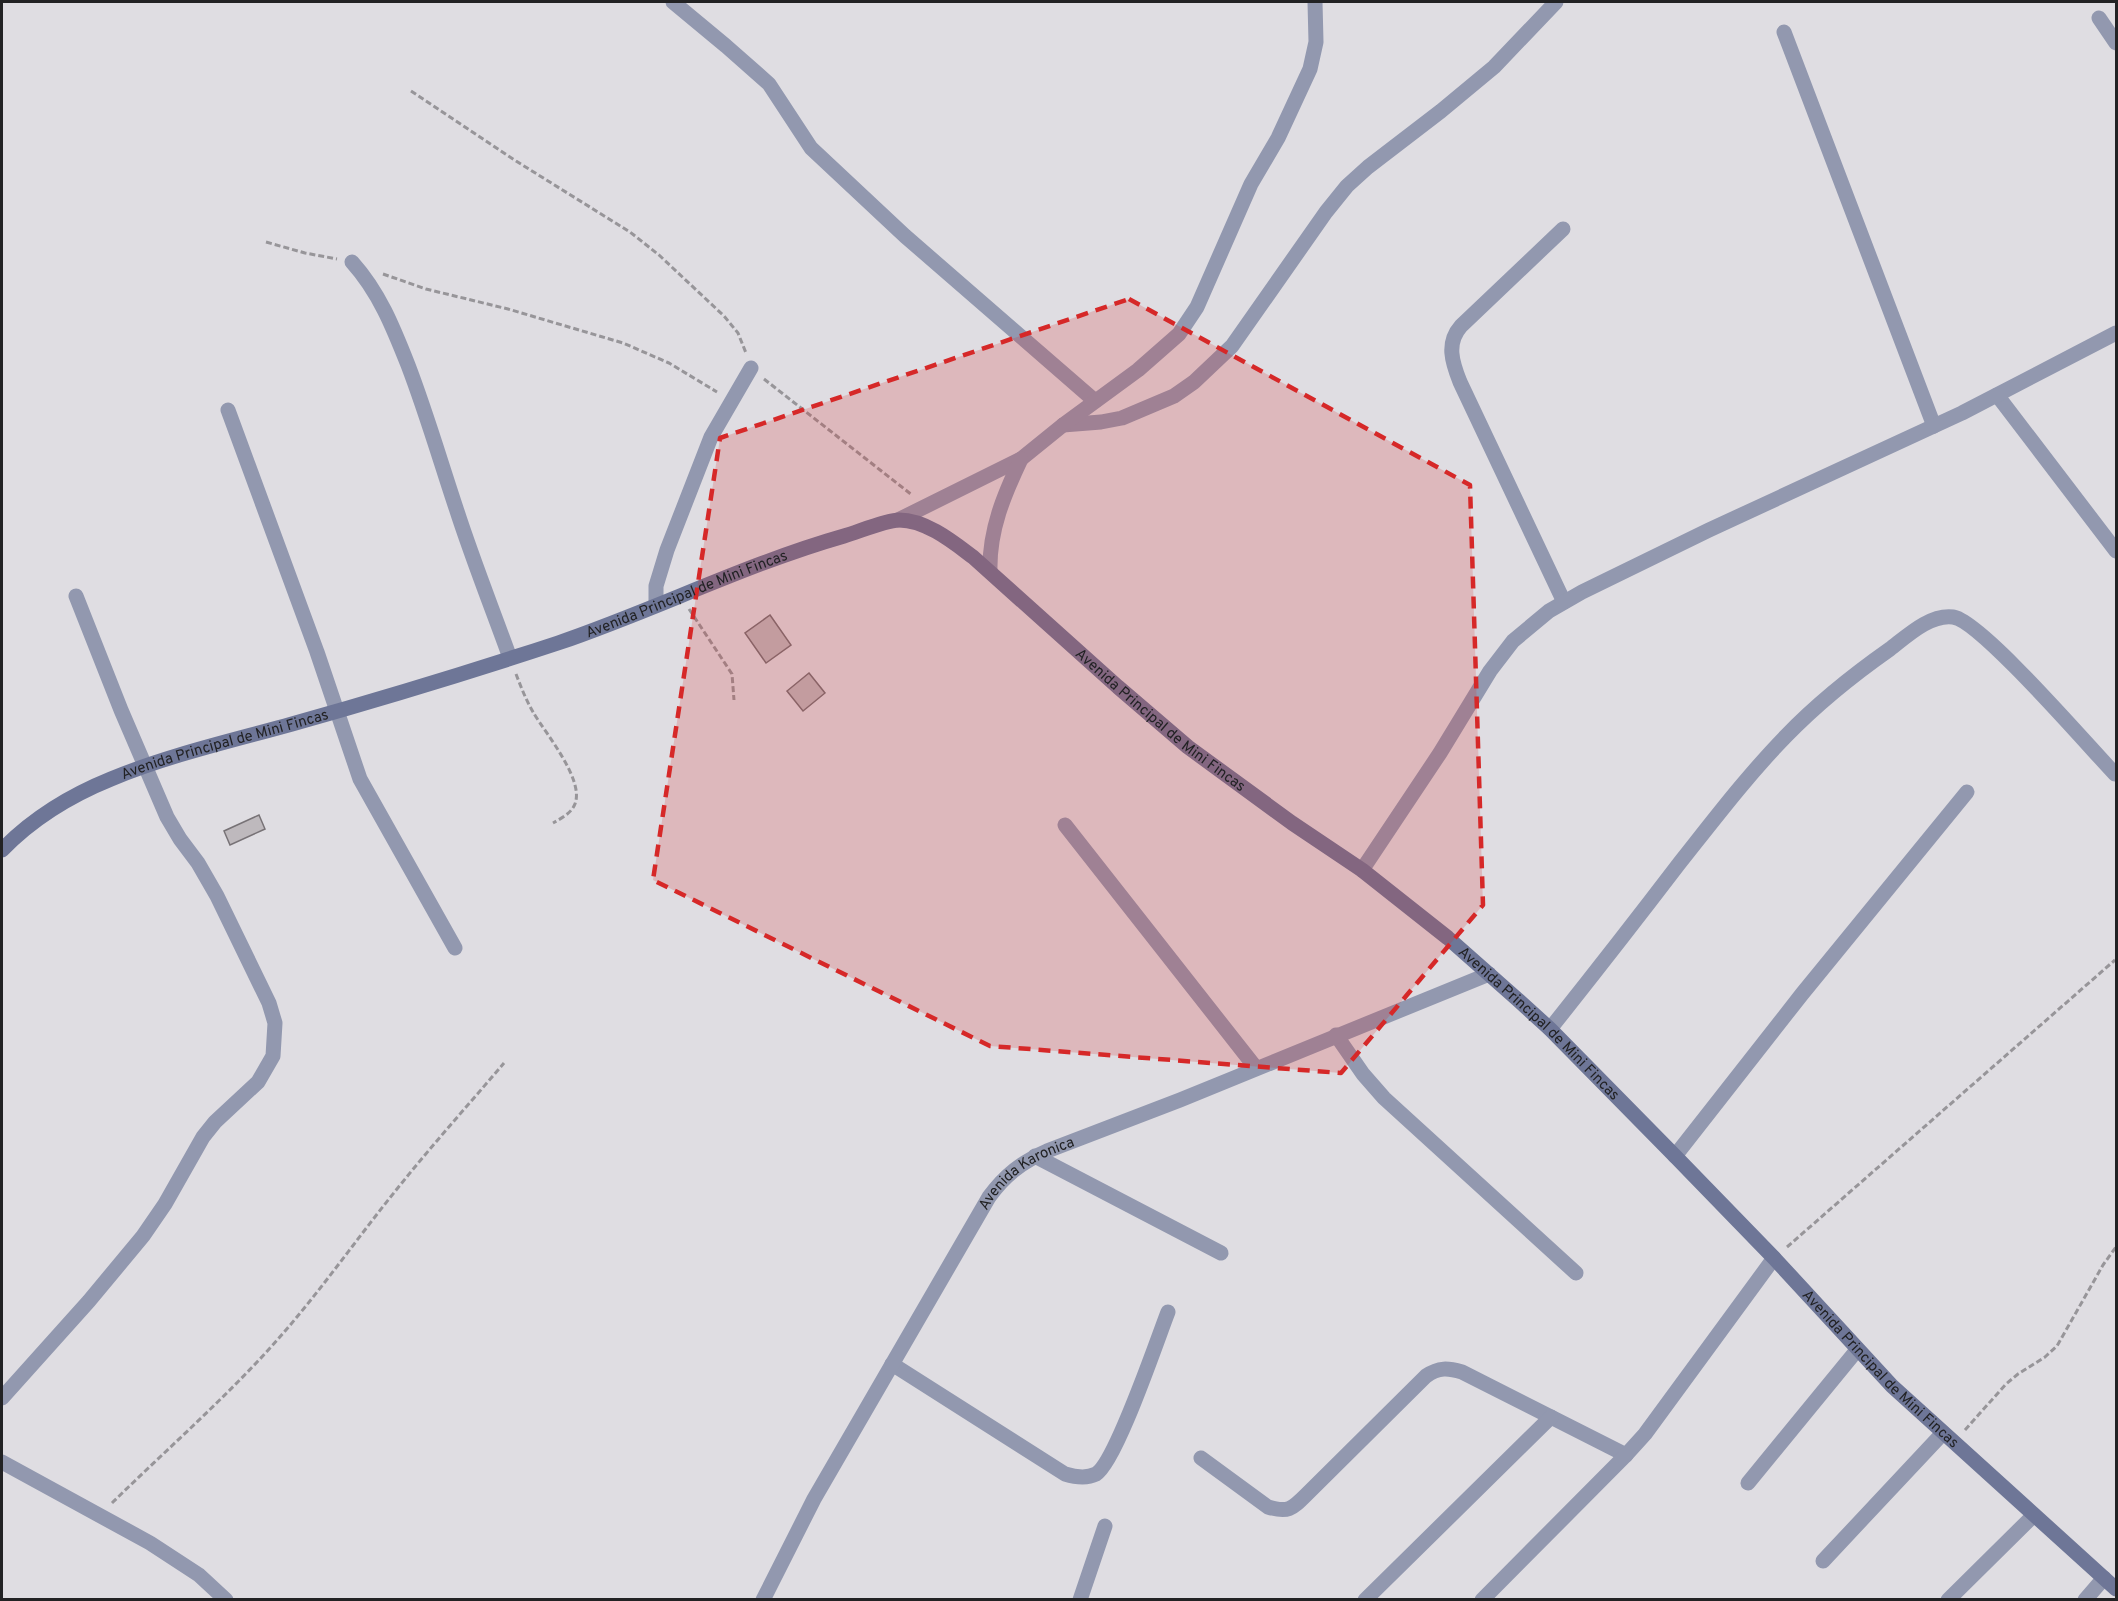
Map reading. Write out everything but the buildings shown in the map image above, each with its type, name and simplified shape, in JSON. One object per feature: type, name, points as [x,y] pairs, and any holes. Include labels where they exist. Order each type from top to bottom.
[{"type":"street","points":[[673,2],[769,84],[811,148],[905,236],[1095,401]]},
{"type":"street","points":[[898,520],[1021,459],[1138,370],[1179,334],[1197,307],[1251,184],[1278,138],[1310,69],[1316,42],[1315,2]]},
{"type":"street","points":[[1063,425],[1122,418],[1174,396],[1194,382],[1232,346],[1326,212],[1347,186],[1494,67],[1556,2]]},
{"type":"street","points":[[2098,18],[2116,43]]},
{"type":"street","points":[[1784,32],[1934,426]]},
{"type":"street","points":[[1563,229],[1461,326],[1454,334],[1452,354],[1460,382],[1564,602]]},
{"type":"street","points":[[352,262],[378,295],[392,324],[420,396],[461,523],[510,658]]},
{"type":"street","points":[[1362,870],[1440,753],[1490,671],[1513,641],[1529,625],[1564,602],[1709,530],[1934,426],[2116,333]]},
{"type":"street","points":[[656,605],[656,586],[667,549],[711,437],[751,368]]},
{"type":"street","points":[[1997,395],[2116,551]]},
{"type":"street","points":[[228,410],[309,630],[360,779],[455,948]]},
{"type":"street","points":[[990,571],[992,536],[998,514],[1021,459]]},
{"type":"street","name":"Avenida Principal de Mini Fincas","points":[[2,850],[26,826],[50,809],[111,779],[144,767],[402,693],[561,642],[819,543],[898,520],[931,529],[952,541],[990,571],[1188,747],[1292,823],[1362,870],[1448,938],[1489,974],[1550,1029],[1675,1156],[1774,1258],[1892,1386],[2116,1589]]},
{"type":"street","points":[[2,1398],[89,1301],[143,1236],[165,1204],[203,1137],[258,1082],[273,1056],[275,1023],[269,1003],[217,896],[180,840],[144,767],[76,596]]},
{"type":"street","points":[[1550,1029],[1764,759],[1823,702],[1862,669],[1917,628],[1932,621],[1943,617],[1956,617],[1968,624],[2011,662],[2115,774]]},
{"type":"street","points":[[1675,1156],[1802,994],[1967,792]]},
{"type":"street","points":[[1065,825],[1256,1068]]},
{"type":"street","name":"Avenida Karonica","points":[[763,1599],[814,1499],[988,1197],[1013,1169],[1035,1156],[1180,1100],[1489,974]]},
{"type":"street","points":[[1336,1035],[1363,1074],[1384,1098],[1576,1274]]},
{"type":"street","points":[[1035,1156],[1221,1253]]},
{"type":"street","points":[[1482,1599],[1645,1434],[1774,1258]]},
{"type":"street","points":[[892,1364],[1065,1474],[1085,1477],[1103,1468],[1116,1445],[1168,1312]]},
{"type":"street","points":[[1748,1483],[1857,1350]]},
{"type":"street","points":[[1201,1458],[1268,1507],[1280,1510],[1289,1509],[1426,1376],[1442,1368],[1462,1372],[1626,1455]]},
{"type":"street","points":[[1365,1599],[1551,1417]]},
{"type":"street","points":[[1822,1561],[1948,1438]]},
{"type":"street","points":[[2,1462],[100,1515],[185,1565],[226,1599]]},
{"type":"street","points":[[1948,1599],[2034,1515]]},
{"type":"street","points":[[1080,1599],[1105,1526]]},
{"type":"street","points":[[2085,1599],[2104,1578]]},
{"type":"path","points":[[411,91],[516,161],[630,232],[660,255],[724,316],[738,333],[751,368],[926,506]]},
{"type":"path","points":[[266,242],[305,253],[352,262],[426,289],[552,321],[623,343],[669,363],[732,401]]},
{"type":"path","points":[[680,595],[732,675],[734,700]]},
{"type":"path","points":[[510,658],[532,710],[571,773],[576,787],[576,800],[573,808],[553,824]]},
{"type":"path","points":[[1774,1258],[2115,960]]},
{"type":"path","points":[[100,1515],[167,1448],[219,1401],[270,1347],[325,1285],[401,1184],[504,1063]]},
{"type":"path","points":[[1948,1438],[2006,1384],[2057,1346],[2116,1247]]},
{"type":"highlighted area","points":[[1129,299],[1470,485],[1483,905],[1341,1073],[990,1046],[653,880],[720,438]]}]
